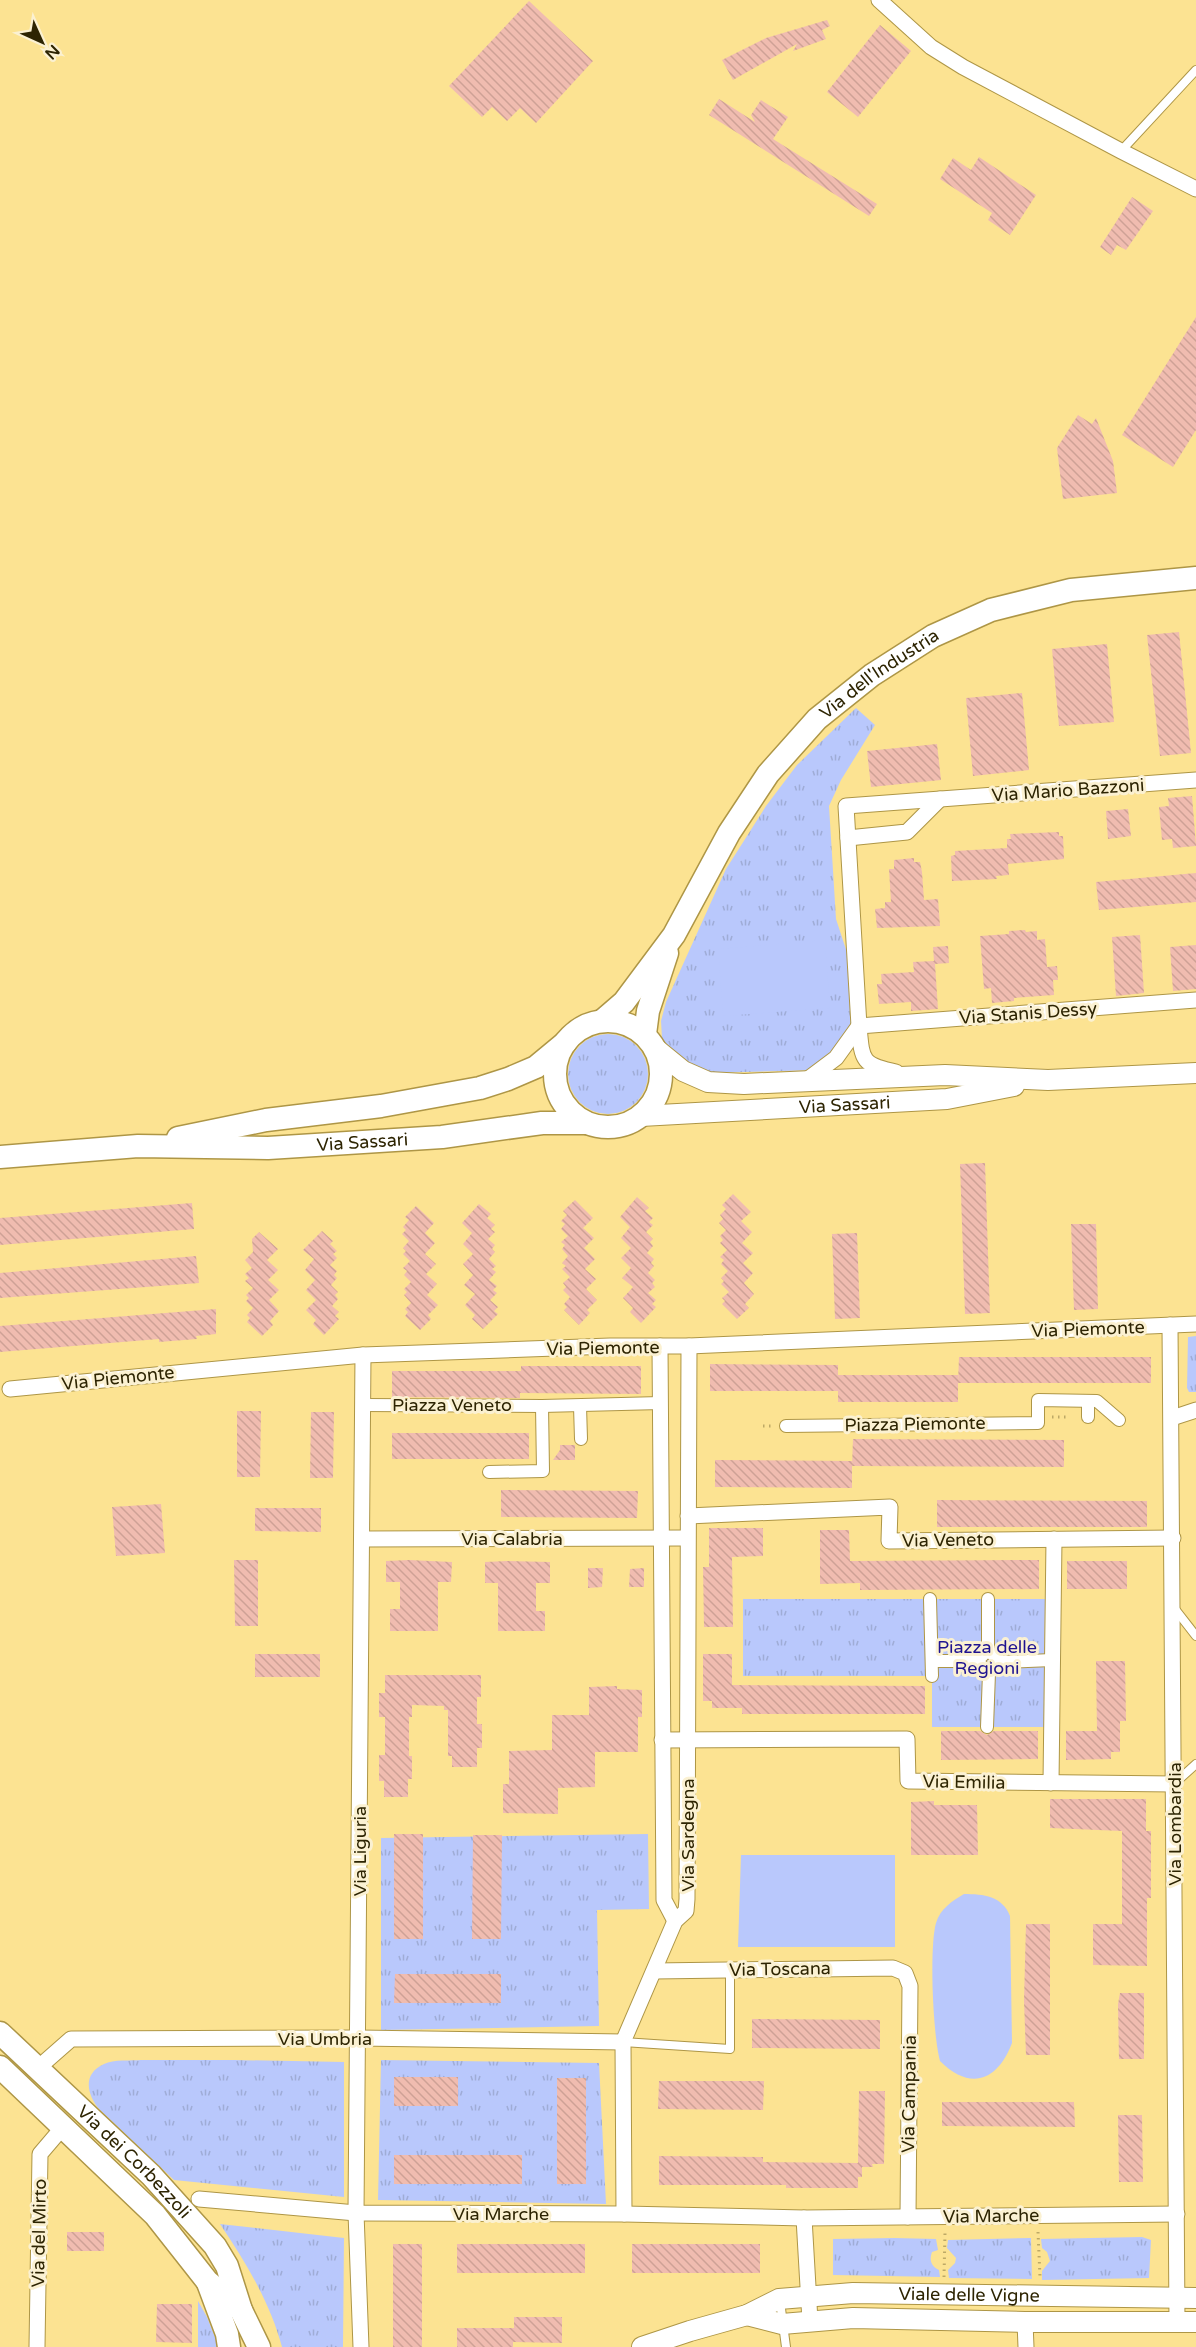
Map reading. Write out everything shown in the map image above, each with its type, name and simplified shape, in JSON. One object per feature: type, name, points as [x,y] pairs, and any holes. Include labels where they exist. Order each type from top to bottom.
[{"type":"main road","name":"Via dell'Industria","points":[[602,1021],[624,1002],[674,935],[729,833],[768,774],[817,719],[872,675],[933,636],[992,610],[1071,590],[1196,578]]},
{"type":"main road","name":"Via dell'Industria","points":[[650,1042],[648,1011],[674,935]]},
{"type":"main road","points":[[602,1021],[620,1022],[650,1042],[662,1069],[661,1080],[655,1100],[641,1116],[632,1122],[614,1127],[595,1126],[586,1123],[569,1111],[555,1083],[556,1062],[565,1043],[585,1026],[602,1021]]},
{"type":"main road","name":"Via Sassari","points":[[138,1146],[266,1120],[381,1106],[480,1088],[536,1067],[565,1043]]},
{"type":"main road","name":"Via Sassari","points":[[0,1156],[138,1146],[268,1148],[442,1137],[542,1123],[586,1123]]},
{"type":"main road","name":"Via dei Corbezzoli","points":[[0,2033],[151,2175],[215,2246],[227,2266],[241,2310],[259,2347]]},
{"type":"main road","name":"Via dei Corbezzoli","points":[[0,2067],[155,2215],[207,2282],[241,2310]]},
{"type":"main road","points":[[207,2282],[227,2334],[229,2347]]},
{"type":"street","points":[[879,0],[939,52],[1196,189]]},
{"type":"street","name":"Via Mario Bazzoni","points":[[848,838],[846,806],[1196,780]]},
{"type":"street","points":[[922,1076],[874,1068],[863,1057],[859,1026],[848,838],[907,832],[940,799]]},
{"type":"street","name":"Via Stanis Dessy","points":[[859,1026],[1196,1000]]},
{"type":"street","points":[[804,1082],[836,1058],[859,1026]]},
{"type":"street","name":"Via Sassari","points":[[650,1042],[683,1071],[708,1082],[744,1084],[945,1075],[1048,1080],[1196,1073]]},
{"type":"street","name":"Via Sassari","points":[[641,1116],[947,1099],[1048,1080]]},
{"type":"street","name":"Via Piemonte","points":[[10,1389],[363,1355],[689,1346],[1196,1324]]},
{"type":"street","name":"Via Lombardia","points":[[1170,1325],[1177,2214],[1186,2298],[1186,2322]]},
{"type":"street","name":"Via Sardegna","points":[[660,1346],[664,1900],[675,1921],[686,1911],[687,1899],[689,1346]]},
{"type":"street","name":"Via Liguria","points":[[361,2347],[356,2213],[363,1355]]},
{"type":"street","points":[[1038,1417],[1038,1400],[1097,1401],[1119,1420]]},
{"type":"street","points":[[1088,1401],[1088,1417]]},
{"type":"street","name":"Piazza Veneto","points":[[363,1405],[580,1406],[661,1403]]},
{"type":"street","points":[[489,1472],[543,1471],[542,1406]]},
{"type":"street","points":[[580,1406],[580,1439]]},
{"type":"street","points":[[1172,1418],[1196,1410]]},
{"type":"street","name":"Piazza Piemonte","points":[[786,1426],[1038,1423],[1038,1417]]},
{"type":"street","name":"Via Veneto","points":[[688,1516],[890,1507],[889,1541],[1173,1538]]},
{"type":"street","points":[[663,1538],[687,1538]]},
{"type":"street","name":"Via Calabria","points":[[362,1539],[663,1538]]},
{"type":"street","points":[[1050,1782],[1054,1539]]},
{"type":"street","points":[[930,1599],[932,1676]]},
{"type":"street","points":[[932,1661],[977,1661],[988,1650],[988,1599]]},
{"type":"street","points":[[988,1650],[1000,1662]]},
{"type":"street","points":[[987,1727],[989,1673],[1000,1662],[1052,1660]]},
{"type":"street","points":[[977,1661],[989,1673]]},
{"type":"street","name":"Via Emilia","points":[[688,1741],[907,1739],[908,1781],[1174,1784]]},
{"type":"street","points":[[662,1740],[688,1741]]},
{"type":"street","points":[[624,2214],[623,2042],[675,1921]]},
{"type":"street","name":"Via Toscana","points":[[654,1971],[893,1968],[905,1973]]},
{"type":"street","name":"Via Campania","points":[[905,1973],[910,1986],[908,2217]]},
{"type":"street","name":"Via Umbria","points":[[38,2068],[71,2038],[359,2038],[623,2042]]},
{"type":"street","name":"Via del Mirto","points":[[37,2347],[40,2154],[63,2127]]},
{"type":"street","name":"Via Marche","points":[[199,2199],[356,2213],[624,2214],[804,2218],[1177,2214]]},
{"type":"street","points":[[804,2218],[810,2321]]},
{"type":"street","name":"Viale delle Vigne","points":[[642,2347],[747,2316],[779,2299],[808,2296],[853,2293],[1186,2298]]},
{"type":"street","name":"Viale delle Vigne","points":[[747,2316],[782,2324],[853,2318],[1024,2322],[1186,2322]]},
{"type":"street","points":[[1024,2322],[1026,2347]]},
{"type":"lane","points":[[1121,151],[1196,70]]},
{"type":"lane","points":[[1173,1606],[1196,1636]]},
{"type":"lane","points":[[1174,1784],[1196,1764]]},
{"type":"lane","points":[[623,2042],[730,2049],[730,1970]]},
{"type":"lane","points":[[779,2299],[786,2347]]},
{"type":"path","points":[[1038,1417],[1088,1417]]},
{"type":"path","points":[[944,2294],[946,2216]]},
{"type":"path","points":[[1037,2216],[1041,2295]]},
{"type":"green space","points":[[856,708],[875,725],[841,780],[829,806],[836,919],[856,980],[859,1026],[821,1070],[706,1073],[668,1052],[662,1038],[661,1021],[666,1002],[726,869],[766,806],[797,765]]},
{"type":"green space","points":[[825,940],[830,1008],[723,1016],[718,949]]},
{"type":"green space","points":[[608,1034],[623,1037],[636,1046],[645,1059],[648,1074],[645,1089],[636,1102],[623,1111],[608,1114],[593,1111],[580,1102],[571,1089],[568,1074],[571,1059],[580,1046],[593,1037]]},
{"type":"green space","points":[[1196,1336],[1196,1392],[1189,1392],[1187,1388],[1188,1337]]},
{"type":"green space","name":"Piazza delle Regioni","points":[[743,1599],[1045,1599],[1044,1727],[932,1727],[932,1676],[743,1676]]},
{"type":"green space","points":[[648,1834],[649,1909],[597,1910],[599,2026],[381,2030],[381,1838]]},
{"type":"green space","points":[[741,1855],[895,1855],[895,1947],[738,1947]]},
{"type":"green space","points":[[964,1894],[997,1900],[1007,1909],[1010,1916],[1012,2043],[999,2066],[982,2078],[973,2079],[951,2071],[940,2061],[935,2032],[933,1992],[936,1923],[943,1910]]},
{"type":"green space","points":[[381,2060],[599,2063],[606,2204],[378,2200]]},
{"type":"green space","points":[[112,2061],[344,2062],[344,2197],[174,2180],[99,2109],[90,2091],[92,2073]]},
{"type":"green space","points":[[220,2224],[344,2238],[343,2347],[282,2347],[271,2314],[256,2283]]},
{"type":"green space","points":[[1142,2237],[1151,2240],[1149,2278],[1042,2280],[1042,2271],[1050,2261],[1047,2252],[1042,2248],[1041,2239]]},
{"type":"green space","points":[[1031,2238],[1032,2279],[949,2278],[948,2270],[955,2263],[956,2258],[947,2248],[948,2240]]},
{"type":"green space","points":[[833,2239],[936,2239],[938,2250],[932,2252],[931,2260],[932,2265],[939,2270],[940,2277],[833,2275]]},
{"type":"green space","points":[[198,2301],[207,2317],[219,2347],[198,2347]]},
{"type":"building","points":[[529,1],[593,61],[536,123],[520,108],[507,121],[492,107],[482,117],[449,86]]},
{"type":"building","points":[[827,20],[830,26],[822,30],[826,39],[793,51],[797,44],[733,80],[722,60],[766,38]]},
{"type":"building","points":[[880,25],[911,51],[858,117],[827,92]]},
{"type":"building","points":[[719,99],[755,122],[751,115],[761,100],[788,117],[773,139],[877,204],[869,216],[709,115]]},
{"type":"building","points":[[979,157],[1036,195],[1010,235],[988,220],[992,213],[940,179],[953,158],[971,170]]},
{"type":"building","points":[[1132,197],[1153,211],[1126,250],[1117,245],[1111,255],[1100,247]]},
{"type":"building","points":[[1196,317],[1196,430],[1173,467],[1122,435]]},
{"type":"building","points":[[1078,415],[1092,424],[1096,418],[1113,461],[1117,493],[1063,499],[1057,448]]},
{"type":"building","points":[[1179,632],[1191,753],[1160,756],[1147,635]]},
{"type":"building","points":[[1107,644],[1114,722],[1059,726],[1052,649]]},
{"type":"building","points":[[1022,693],[1029,770],[973,776],[966,698]]},
{"type":"building","points":[[937,744],[941,780],[871,787],[867,751]]},
{"type":"building","points":[[1192,796],[1196,846],[1173,848],[1172,839],[1162,840],[1159,807],[1169,806],[1168,798]]},
{"type":"building","points":[[1128,809],[1131,836],[1108,839],[1106,811]]},
{"type":"building","points":[[1059,832],[1059,836],[1063,836],[1064,859],[1008,864],[1009,875],[996,876],[997,879],[952,881],[951,856],[955,855],[955,851],[1007,848],[1007,839],[1011,839],[1010,834]]},
{"type":"building","points":[[914,858],[914,862],[920,862],[924,900],[938,899],[940,926],[877,928],[875,909],[885,908],[885,902],[891,902],[889,869],[894,869],[894,860]]},
{"type":"building","points":[[1196,873],[1196,902],[1099,910],[1096,882]]},
{"type":"building","points":[[1025,930],[1026,932],[1037,931],[1037,940],[1045,939],[1047,967],[1057,966],[1058,980],[1053,980],[1054,995],[1014,998],[1014,1001],[992,1003],[991,988],[984,989],[980,936],[1009,934],[1009,931]]},
{"type":"building","points":[[1140,935],[1144,993],[1116,996],[1112,937]]},
{"type":"building","points":[[1196,945],[1196,989],[1173,991],[1170,947]]},
{"type":"building","points":[[948,946],[949,963],[935,964],[938,1009],[911,1011],[911,1002],[879,1004],[877,984],[882,984],[881,974],[914,972],[913,962],[934,961],[933,947]]},
{"type":"building","points":[[985,1163],[990,1313],[965,1314],[960,1164]]},
{"type":"building","points":[[733,1194],[751,1212],[741,1221],[752,1232],[742,1243],[753,1253],[743,1263],[753,1273],[744,1283],[754,1294],[745,1304],[749,1308],[737,1319],[722,1304],[725,1301],[722,1298],[729,1292],[721,1284],[724,1281],[721,1278],[728,1271],[721,1264],[724,1260],[720,1257],[727,1250],[720,1243],[723,1240],[720,1236],[726,1230],[719,1223],[723,1219],[720,1215],[726,1209],[722,1205]]},
{"type":"building","points":[[637,1197],[649,1208],[645,1211],[653,1218],[649,1222],[653,1225],[646,1232],[653,1239],[650,1242],[653,1246],[647,1253],[654,1259],[651,1263],[654,1266],[648,1273],[655,1280],[652,1283],[655,1287],[648,1293],[656,1300],[652,1304],[656,1307],[641,1323],[630,1312],[633,1308],[623,1298],[633,1287],[622,1278],[631,1268],[621,1258],[631,1248],[621,1238],[630,1227],[620,1217]]},
{"type":"building","points":[[575,1200],[593,1218],[583,1228],[594,1238],[584,1248],[595,1259],[585,1269],[596,1279],[586,1289],[597,1300],[587,1310],[590,1313],[579,1325],[564,1310],[567,1307],[564,1304],[570,1297],[563,1290],[566,1287],[563,1283],[570,1277],[562,1269],[566,1266],[562,1263],[568,1256],[562,1249],[565,1245],[561,1242],[568,1236],[561,1229],[565,1224],[561,1221],[567,1215],[563,1211]]},
{"type":"building","points":[[192,1203],[194,1229],[0,1245],[0,1218]]},
{"type":"building","points":[[479,1204],[491,1214],[487,1218],[495,1225],[491,1229],[495,1232],[488,1239],[495,1245],[492,1249],[495,1252],[489,1259],[496,1266],[492,1269],[496,1272],[489,1280],[497,1286],[493,1290],[497,1293],[490,1300],[498,1307],[494,1311],[498,1314],[483,1329],[472,1319],[475,1315],[465,1305],[475,1294],[464,1285],[473,1275],[463,1264],[473,1254],[463,1244],[472,1233],[462,1223]]},
{"type":"building","points":[[416,1206],[434,1223],[425,1233],[435,1243],[425,1254],[436,1264],[426,1274],[437,1284],[427,1295],[438,1305],[428,1315],[431,1319],[420,1330],[405,1316],[408,1312],[405,1309],[411,1303],[404,1295],[407,1292],[404,1289],[411,1282],[404,1275],[407,1271],[403,1268],[410,1261],[403,1254],[406,1251],[403,1248],[409,1241],[402,1234],[406,1230],[403,1227],[409,1220],[405,1217]]},
{"type":"building","points":[[1071,1224],[1096,1224],[1098,1309],[1074,1310]]},
{"type":"building","points":[[322,1231],[333,1241],[330,1244],[337,1251],[333,1254],[337,1258],[330,1265],[337,1271],[334,1275],[337,1278],[331,1285],[338,1292],[335,1295],[338,1299],[332,1306],[339,1312],[335,1316],[339,1319],[324,1335],[313,1324],[316,1320],[306,1310],[316,1300],[306,1290],[315,1280],[305,1270],[314,1259],[303,1250]]},
{"type":"building","points":[[259,1232],[278,1249],[267,1260],[278,1270],[268,1280],[279,1290],[269,1300],[279,1311],[270,1321],[273,1325],[262,1336],[247,1322],[250,1318],[247,1315],[253,1308],[246,1301],[249,1298],[246,1295],[253,1288],[245,1281],[249,1278],[245,1274],[252,1268],[245,1260],[253,1252],[252,1239]]},
{"type":"building","points":[[857,1233],[860,1318],[835,1319],[832,1234]]},
{"type":"building","points":[[196,1256],[199,1283],[0,1298],[0,1273]]},
{"type":"building","points":[[216,1309],[216,1334],[196,1336],[197,1339],[159,1342],[159,1339],[0,1352],[0,1326]]},
{"type":"building","points":[[959,1357],[1151,1357],[1151,1383],[958,1383]]},
{"type":"building","points":[[710,1364],[838,1365],[838,1375],[958,1375],[958,1402],[838,1402],[838,1391],[710,1391]]},
{"type":"building","points":[[521,1366],[641,1366],[641,1394],[520,1393],[520,1398],[392,1397],[392,1371],[521,1371]]},
{"type":"building","points":[[237,1411],[261,1411],[260,1477],[237,1477]]},
{"type":"building","points":[[311,1412],[334,1412],[333,1478],[310,1478]]},
{"type":"building","points":[[392,1433],[529,1433],[529,1459],[392,1459]]},
{"type":"building","points":[[853,1439],[1064,1440],[1064,1467],[852,1466]]},
{"type":"building","points":[[560,1445],[575,1445],[575,1460],[553,1460],[560,1450]]},
{"type":"building","points":[[715,1460],[852,1461],[852,1488],[715,1487]]},
{"type":"building","points":[[501,1490],[638,1491],[637,1518],[501,1517]]},
{"type":"building","points":[[937,1500],[1147,1501],[1147,1527],[937,1527]]},
{"type":"building","points":[[161,1504],[165,1553],[116,1556],[112,1507]]},
{"type":"building","points":[[255,1508],[321,1508],[321,1532],[255,1531]]},
{"type":"building","points":[[709,1528],[763,1528],[763,1556],[732,1557],[733,1627],[704,1627],[703,1567],[709,1567]]},
{"type":"building","points":[[820,1530],[849,1530],[850,1561],[1039,1560],[1039,1589],[860,1590],[860,1583],[820,1584]]},
{"type":"building","points":[[234,1560],[258,1560],[258,1626],[235,1626]]},
{"type":"building","points":[[386,1561],[452,1562],[451,1582],[438,1582],[438,1631],[390,1631],[390,1609],[400,1609],[400,1582],[386,1582]]},
{"type":"building","points":[[1067,1561],[1127,1561],[1127,1589],[1067,1589]]},
{"type":"building","points":[[485,1562],[550,1562],[550,1583],[536,1583],[536,1611],[545,1611],[545,1631],[498,1631],[498,1583],[485,1583]]},
{"type":"building","points":[[588,1568],[603,1568],[602,1587],[588,1588]]},
{"type":"building","points":[[644,1568],[644,1587],[629,1587],[630,1569]]},
{"type":"building","points":[[255,1654],[320,1654],[320,1677],[255,1677]]},
{"type":"building","points":[[703,1654],[732,1654],[732,1685],[925,1686],[925,1714],[742,1714],[742,1708],[712,1708],[712,1701],[703,1701]]},
{"type":"building","points":[[1096,1661],[1125,1661],[1126,1721],[1120,1721],[1120,1752],[1111,1752],[1111,1759],[1066,1760],[1066,1731],[1097,1731]]},
{"type":"building","points":[[385,1675],[481,1675],[481,1697],[477,1697],[477,1724],[482,1724],[482,1748],[477,1748],[477,1767],[452,1767],[452,1756],[448,1756],[448,1710],[444,1710],[444,1706],[412,1705],[412,1717],[409,1717],[409,1756],[412,1756],[412,1779],[408,1779],[408,1797],[384,1797],[384,1781],[379,1781],[379,1755],[385,1755],[385,1717],[379,1717],[379,1693],[385,1693]]},
{"type":"building","points":[[617,1686],[617,1689],[642,1690],[642,1717],[638,1717],[638,1752],[595,1752],[595,1787],[558,1788],[558,1814],[503,1813],[503,1784],[509,1784],[509,1751],[552,1750],[552,1715],[589,1715],[589,1687]]},
{"type":"building","points":[[941,1731],[980,1731],[987,1735],[994,1731],[1038,1731],[1038,1759],[941,1760]]},
{"type":"building","points":[[1050,1799],[1146,1799],[1146,1831],[1151,1831],[1151,1898],[1147,1898],[1147,1966],[1093,1965],[1093,1924],[1122,1924],[1122,1831],[1050,1828]]},
{"type":"building","points":[[934,1801],[934,1805],[977,1805],[978,1855],[911,1855],[911,1802]]},
{"type":"building","points":[[394,1834],[423,1834],[423,1939],[394,1939]]},
{"type":"building","points":[[473,1835],[502,1835],[501,1939],[472,1939]]},
{"type":"building","points":[[1026,1924],[1050,1924],[1050,2055],[1026,2055],[1024,2001]]},
{"type":"building","points":[[395,1974],[501,1974],[501,2003],[394,2003]]},
{"type":"building","points":[[1120,1993],[1144,1993],[1144,2059],[1119,2059],[1118,2004]]},
{"type":"building","points":[[752,2019],[880,2020],[880,2049],[752,2048]]},
{"type":"building","points":[[394,2077],[458,2077],[458,2106],[394,2106]]},
{"type":"building","points":[[557,2078],[586,2078],[586,2184],[557,2184]]},
{"type":"building","points":[[659,2081],[764,2081],[763,2110],[658,2109]]},
{"type":"building","points":[[859,2091],[885,2091],[884,2164],[862,2167],[862,2177],[858,2177],[858,2188],[786,2188],[786,2185],[659,2185],[659,2156],[763,2157],[763,2162],[858,2163]]},
{"type":"building","points":[[942,2102],[1074,2102],[1075,2127],[942,2126]]},
{"type":"building","points":[[1118,2115],[1142,2115],[1143,2182],[1119,2182]]},
{"type":"building","points":[[394,2155],[522,2155],[522,2184],[394,2184]]},
{"type":"building","points":[[67,2232],[104,2232],[104,2251],[67,2251]]},
{"type":"building","points":[[393,2244],[422,2244],[422,2347],[393,2347]]},
{"type":"building","points":[[457,2244],[585,2244],[585,2273],[457,2273]]},
{"type":"building","points":[[632,2244],[760,2244],[760,2273],[632,2273]]},
{"type":"building","points":[[157,2304],[192,2304],[192,2343],[156,2342]]},
{"type":"building","points":[[514,2317],[562,2317],[562,2343],[513,2342],[513,2347],[457,2347],[457,2328],[514,2328]]}]
